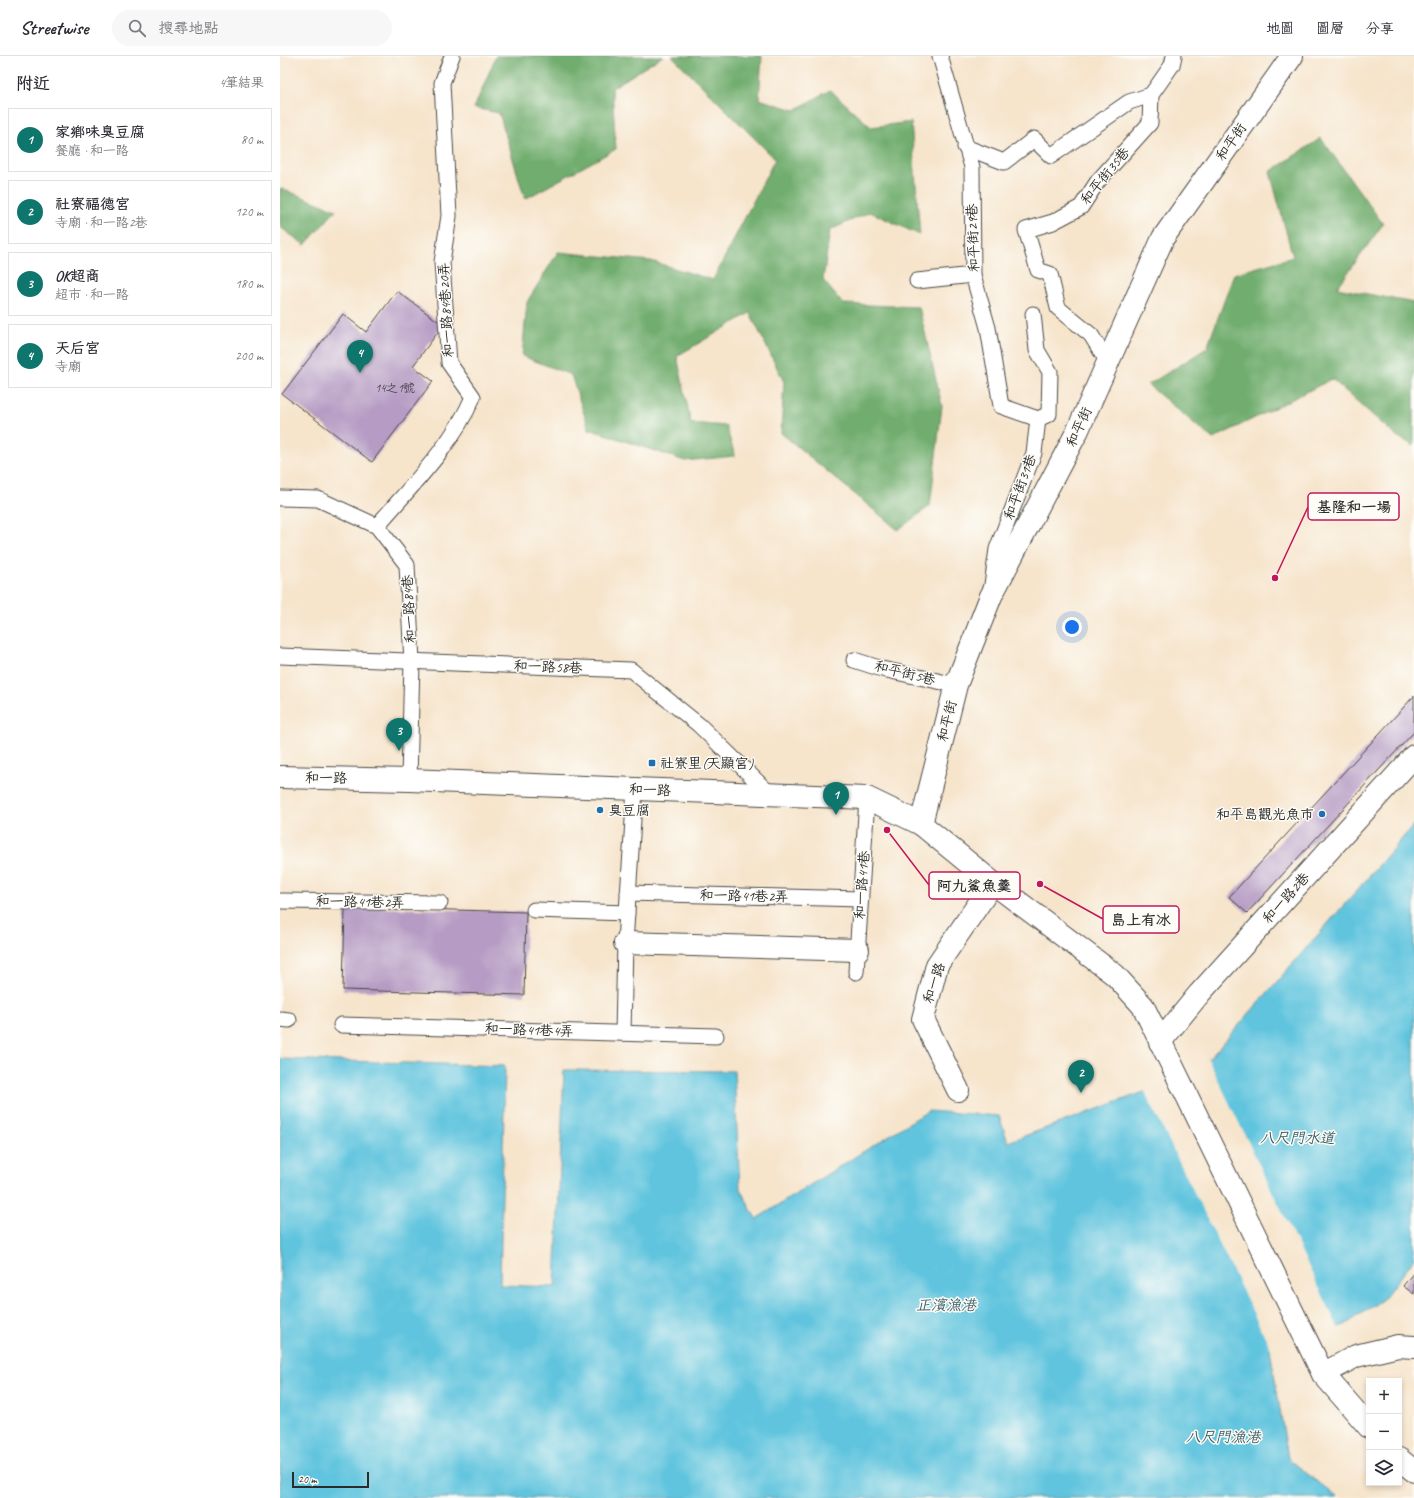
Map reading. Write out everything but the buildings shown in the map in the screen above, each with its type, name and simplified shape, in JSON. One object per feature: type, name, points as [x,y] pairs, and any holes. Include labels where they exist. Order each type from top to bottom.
[{"type":"street","name":"和平街","points":[[921,824],[956,685],[991,596],[1061,466],[1109,364],[1164,238],[1292,56]]},
{"type":"street","name":"和一路2巷","points":[[1162,1049],[1205,988],[1414,756]]},
{"type":"street","name":"和一路","points":[[280,777],[409,780],[867,798],[921,824],[993,883],[1115,975],[1143,1006],[1162,1049],[1323,1374],[1366,1423]]},
{"type":"street","name":"和一路","points":[[958,1090],[923,1019],[937,965],[993,883]]},
{"type":"street","points":[[625,943],[858,950]]},
{"type":"street","points":[[1323,1374],[1356,1356],[1398,1346],[1414,1347]]},
{"type":"street","points":[[1402,1461],[1414,1471]]},
{"type":"lane","name":"和一路84巷20弄","points":[[377,526],[444,446],[465,416],[473,397],[448,364],[442,262],[449,216],[442,83],[452,56]]},
{"type":"lane","name":"和平街29巷","points":[[940,56],[964,147],[972,167],[973,275],[988,328],[1001,406],[1038,419]]},
{"type":"lane","points":[[964,147],[1004,162],[1034,139],[1051,156],[1129,102],[1151,95],[1172,65],[1174,56]]},
{"type":"lane","name":"和平街35巷","points":[[1109,364],[1092,335],[1058,308],[1050,274],[1038,270],[1026,230],[1053,222],[1081,207],[1098,182],[1150,123],[1151,95]]},
{"type":"lane","points":[[917,281],[973,275]]},
{"type":"lane","points":[[1033,314],[1036,350],[1050,372],[1048,414],[1038,419]]},
{"type":"lane","name":"和平街31巷","points":[[991,596],[997,549],[1034,453],[1038,419]]},
{"type":"lane","name":"和一路84巷","points":[[280,498],[318,499],[377,526],[407,566],[412,662],[409,780]]},
{"type":"lane","name":"和一路58巷","points":[[280,656],[631,670],[699,725],[770,794]]},
{"type":"lane","name":"和平街5巷","points":[[854,660],[882,669],[956,685]]},
{"type":"lane","points":[[623,1033],[625,943],[635,789]]},
{"type":"lane","name":"和一路41巷","points":[[856,972],[867,798]]},
{"type":"lane","name":"和一路41巷2弄","points":[[628,893],[861,899]]},
{"type":"lane","name":"和一路41巷2弄","points":[[280,901],[440,903]]},
{"type":"lane","points":[[534,910],[627,913]]},
{"type":"lane","name":"和一路41巷4弄","points":[[341,1025],[716,1036]]},
{"type":"green space","points":[[496,56],[663,56],[612,88],[616,149],[525,199],[499,113],[474,108]]},
{"type":"green space","points":[[672,56],[762,56],[759,99],[795,110],[830,90],[871,127],[911,122],[920,235],[870,212],[830,230],[823,280],[843,304],[919,307],[942,406],[930,506],[898,530],[781,433],[784,382],[750,313],[677,356],[691,423],[726,426],[735,456],[685,461],[589,429],[571,375],[522,356],[527,302],[558,252],[651,261],[713,280],[775,159]]},
{"type":"green space","points":[[1321,138],[1383,224],[1337,288],[1414,303],[1414,446],[1395,435],[1332,379],[1213,439],[1148,385],[1207,348],[1234,274],[1293,257],[1270,172]]},
{"type":"green space","points":[[280,188],[336,210],[305,245],[280,227]]},
{"type":"water","name":"正濱漁港","points":[[1414,825],[1414,1259],[1383,1299],[1345,1325],[1270,1349],[1288,1458],[1337,1498],[280,1498],[280,1059],[505,1066],[500,1285],[555,1287],[564,1070],[734,1071],[740,1189],[756,1219],[928,1111],[999,1116],[1008,1142],[1144,1092],[1211,1057]]},
{"type":"pier","points":[[1207,1057],[1339,1329],[1273,1350],[1273,1353],[1144,1090]]},
{"type":"place","name":"天后宮","points":[[360,373]]},
{"type":"place","name":"基隆和一場","points":[[1275,578]]},
{"type":"place","name":"OK超商","points":[[399,751]]},
{"type":"place","name":"社寮里(天顯宮)","points":[[652,763]]},
{"type":"place","name":"臭豆腐","points":[[600,810]]},
{"type":"place","name":"和平島觀光魚市","points":[[1322,814]]},
{"type":"place","name":"家鄉味臭豆腐","points":[[836,815]]},
{"type":"place","name":"阿九鯊魚羹","points":[[887,830]]},
{"type":"place","name":"島上有冰","points":[[1040,884]]},
{"type":"place","name":"社寮福德宮","points":[[1081,1093]]},
{"type":"water label","name":"八尺門水道","points":[[1297,1138]]},
{"type":"water label","name":"八尺門漁港","points":[[1223,1437]]}]
